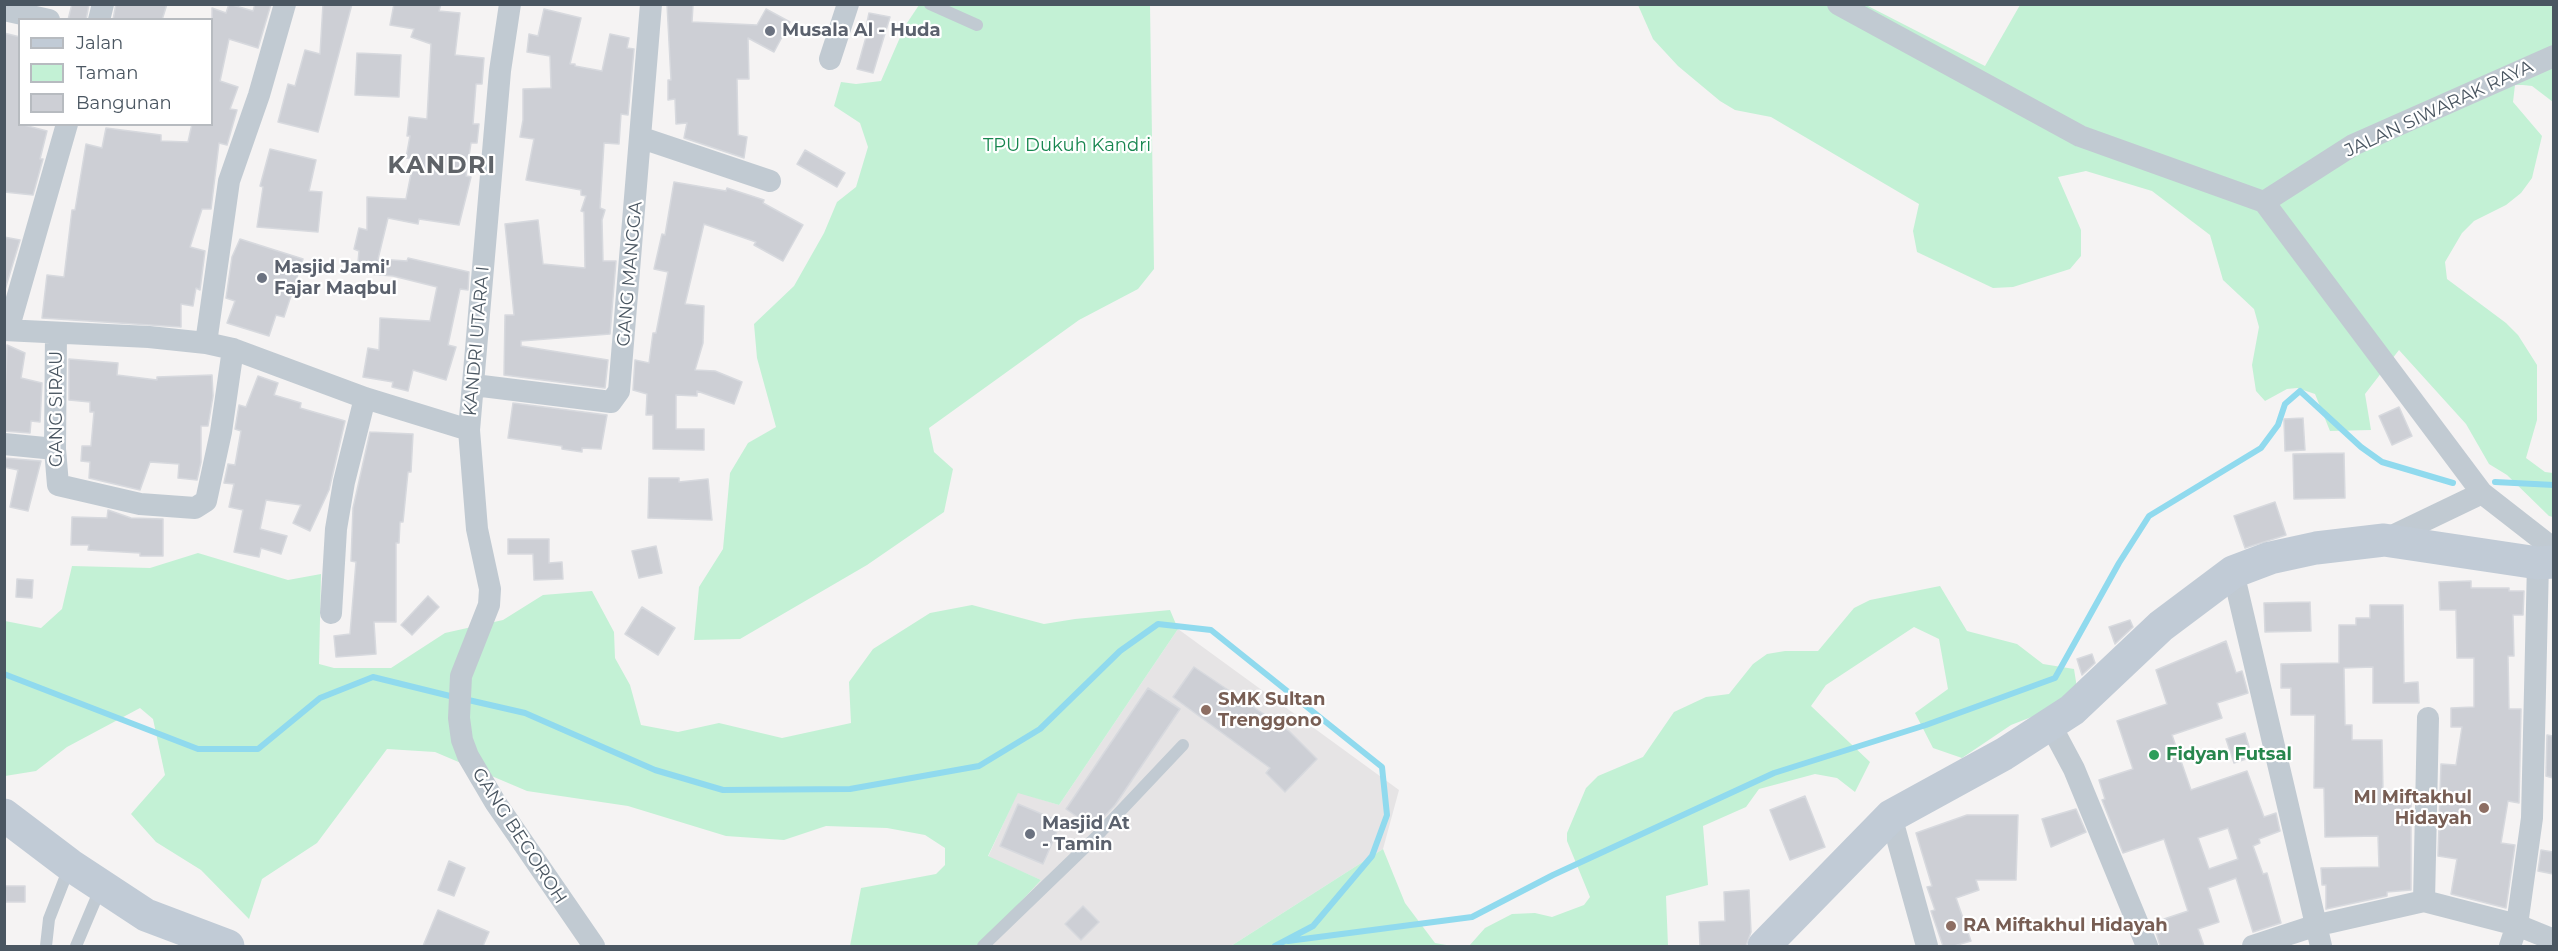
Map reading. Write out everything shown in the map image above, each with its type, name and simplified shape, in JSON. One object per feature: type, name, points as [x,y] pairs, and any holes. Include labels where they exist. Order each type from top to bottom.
[{"type":"main road","points":[[1764,946],[1891,816],[2004,754],[2072,710],[2161,626],[2233,572],[2270,558],[2316,548],[2384,540],[2548,558]]},
{"type":"main road","points":[[4,815],[70,865],[156,921],[228,946]]},
{"type":"street","points":[[206,343],[229,181],[259,95],[285,4]]},
{"type":"street","name":"KANDRI UTARA I","points":[[6,330],[206,343],[233,349],[365,398],[469,430],[500,71],[510,4]]},
{"type":"street","name":"GANG MANGGA","points":[[474,385],[611,402],[619,392],[642,138],[651,4]]},
{"type":"street","points":[[830,59],[848,4]]},
{"type":"street","points":[[1838,4],[2080,136],[2264,202],[2482,493],[2548,558],[2543,793],[2532,818],[2514,936]]},
{"type":"street","points":[[4,10],[41,18]]},
{"type":"street","name":"JALAN SIWARAK RAYA","points":[[2264,202],[2354,145],[2553,56]]},
{"type":"street","points":[[6,330],[66,126]]},
{"type":"street","points":[[642,138],[770,181]]},
{"type":"street","name":"GANG SIRAU","points":[[56,333],[55,449],[58,484],[141,504],[195,508],[206,501],[221,432],[233,349]]},
{"type":"street","points":[[331,613],[336,529],[344,482],[365,398]]},
{"type":"street","name":"GANG BEGOROH","points":[[469,430],[477,529],[490,589],[489,605],[461,676],[459,718],[462,740],[473,765],[594,946]]},
{"type":"street","points":[[4,444],[55,449]]},
{"type":"street","points":[[2384,540],[2482,493]]},
{"type":"street","points":[[2233,572],[2317,936]]},
{"type":"street","points":[[2424,901],[2428,718]]},
{"type":"street","points":[[2050,724],[2074,769],[2147,946]]},
{"type":"street","points":[[1891,816],[1927,946]]},
{"type":"street","points":[[2253,946],[2317,936],[2424,901],[2514,936],[2553,940]]},
{"type":"lane","points":[[930,4],[977,25]]},
{"type":"lane","points":[[983,946],[1096,837],[1183,745]]},
{"type":"lane","points":[[46,946],[49,919],[70,865]]},
{"type":"lane","points":[[76,946],[101,885]]},
{"type":"shaded area","name":"SMK Sultan Trenggono","points":[[1178,629],[1399,790],[1383,849],[1231,946],[980,946],[1041,880],[988,857],[1018,792],[1059,805]]},
{"type":"green space","name":"TPU Dukuh Kandri","points":[[919,5],[1150,5],[1154,269],[1138,289],[1079,320],[929,428],[934,452],[953,469],[944,512],[867,565],[740,639],[694,640],[699,587],[723,549],[730,473],[748,443],[776,427],[757,358],[754,324],[794,286],[824,233],[837,202],[856,187],[868,147],[860,123],[834,106],[841,82],[856,84],[881,81],[905,26]]},
{"type":"green space","points":[[1638,5],[1866,5],[1985,66],[2020,5],[2553,5],[2553,102],[2532,86],[2515,85],[2513,102],[2542,136],[2532,178],[2521,193],[2506,205],[2474,221],[2462,233],[2445,262],[2447,279],[2506,323],[2518,335],[2537,365],[2537,420],[2526,458],[2545,472],[2553,473],[2553,517],[2549,516],[2507,475],[2489,464],[2466,424],[2399,350],[2365,394],[2371,430],[2330,431],[2315,394],[2297,388],[2287,389],[2265,401],[2256,391],[2252,365],[2259,327],[2254,309],[2223,280],[2210,235],[2152,191],[2086,171],[2058,177],[2081,230],[2081,256],[2070,269],[2013,287],[1993,288],[1917,252],[1913,231],[1919,204],[1771,117],[1735,110],[1720,101],[1678,66],[1653,39]]},
{"type":"green space","points":[[198,553],[288,580],[321,574],[319,664],[334,668],[391,668],[445,633],[503,620],[543,595],[592,591],[614,632],[615,658],[630,685],[641,725],[678,732],[719,723],[782,738],[851,723],[849,682],[873,649],[930,613],[972,605],[1044,624],[1170,610],[1178,629],[1059,805],[1018,793],[988,856],[1041,880],[980,946],[850,946],[861,888],[936,874],[945,865],[945,848],[925,835],[887,828],[826,826],[784,840],[726,836],[628,806],[527,791],[435,752],[387,749],[317,843],[262,879],[249,919],[201,870],[156,842],[131,814],[165,775],[153,719],[140,708],[67,747],[36,771],[5,776],[5,621],[41,628],[62,609],[72,566],[150,568]]},
{"type":"green space","points":[[1940,586],[1967,631],[2017,644],[2043,664],[2074,669],[2077,688],[2047,711],[2011,725],[1962,758],[1933,748],[1915,713],[1948,689],[1939,639],[1914,627],[1826,685],[1811,706],[1870,762],[1855,792],[1837,778],[1815,774],[1759,789],[1746,807],[1703,826],[1708,885],[1666,896],[1668,946],[1469,946],[1485,928],[1512,914],[1535,913],[1552,917],[1584,905],[1590,897],[1567,841],[1567,833],[1586,788],[1598,776],[1643,757],[1674,712],[1706,697],[1729,694],[1753,664],[1767,654],[1785,651],[1818,651],[1854,608],[1870,600]]},
{"type":"green space","points":[[1383,849],[1405,903],[1435,943],[1452,946],[1231,946]]},
{"type":"building","points":[[72,4],[89,4],[86,18],[68,18]]},
{"type":"building","points":[[116,4],[167,4],[163,18],[113,18]]},
{"type":"building","points":[[229,4],[253,11],[255,4],[271,4],[258,48],[229,39],[220,81],[238,87],[230,109],[237,110],[227,145],[219,143],[211,209],[202,209],[190,247],[205,251],[200,290],[196,288],[193,306],[181,304],[181,327],[42,318],[47,275],[64,277],[72,210],[75,210],[86,144],[102,148],[106,128],[161,135],[161,141],[188,142],[192,126],[213,126],[212,8],[226,13]]},
{"type":"building","points":[[323,4],[352,4],[318,132],[278,122],[288,84],[295,86],[305,50],[320,54]]},
{"type":"building","points":[[394,4],[441,4],[439,11],[460,13],[455,55],[484,58],[482,84],[476,84],[473,124],[479,124],[477,143],[471,143],[466,176],[471,177],[459,225],[419,219],[418,224],[388,218],[378,259],[407,261],[408,258],[469,272],[468,290],[460,289],[448,345],[456,347],[446,380],[413,370],[408,391],[392,387],[393,382],[363,377],[368,348],[379,350],[380,318],[430,321],[437,287],[393,276],[357,273],[359,251],[354,249],[359,228],[367,230],[367,197],[406,199],[414,159],[406,158],[410,136],[407,136],[409,117],[427,119],[431,44],[411,37],[414,29],[390,25]]},
{"type":"building","points":[[667,4],[693,5],[692,22],[757,25],[766,9],[790,22],[774,52],[748,38],[749,79],[737,79],[738,135],[747,137],[744,158],[684,138],[687,123],[676,124],[675,99],[668,100],[668,80],[671,80]]},
{"type":"building","points":[[544,9],[581,18],[570,64],[602,71],[610,34],[629,38],[627,48],[634,49],[628,115],[621,114],[619,144],[604,143],[600,208],[605,210],[602,220],[603,261],[616,261],[610,334],[521,341],[521,346],[608,360],[605,388],[504,375],[505,315],[514,315],[505,224],[538,220],[543,264],[585,268],[584,212],[581,211],[586,196],[581,195],[581,190],[526,180],[534,139],[520,137],[523,120],[523,89],[551,88],[550,56],[527,52],[529,34],[538,36]]},
{"type":"building","points":[[869,13],[890,17],[873,73],[857,69],[866,37],[864,37]]},
{"type":"building","points":[[4,33],[18,36],[18,126],[47,131],[40,159],[43,159],[33,195],[4,192]]},
{"type":"building","points":[[357,53],[401,55],[399,97],[355,95]]},
{"type":"building","points":[[270,149],[316,160],[309,191],[322,192],[318,232],[257,227],[263,187],[260,186]]},
{"type":"building","points":[[805,150],[845,173],[837,187],[797,164]]},
{"type":"building","points":[[674,182],[726,191],[727,188],[764,200],[763,203],[803,225],[783,261],[754,245],[756,242],[704,224],[685,304],[704,306],[703,343],[695,370],[715,371],[742,382],[734,404],[697,391],[697,396],[676,395],[676,429],[704,429],[704,450],[653,449],[653,415],[646,415],[647,394],[633,390],[635,360],[649,363],[653,333],[656,333],[668,272],[654,269],[662,234],[665,235]]},
{"type":"building","points":[[4,237],[20,240],[4,293]]},
{"type":"building","name":"Masjid Jami' Fajar Maqbul","points":[[240,239],[303,259],[284,317],[276,315],[269,336],[227,323],[235,301],[226,298],[232,257]]},
{"type":"building","points":[[7,345],[25,353],[21,378],[42,383],[40,422],[31,421],[30,433],[4,431]]},
{"type":"building","points":[[69,359],[118,363],[117,375],[157,380],[157,377],[212,375],[213,396],[208,426],[201,426],[201,462],[197,480],[178,478],[179,464],[150,462],[140,490],[89,478],[90,462],[81,461],[82,446],[91,446],[94,412],[90,412],[90,402],[69,400]]},
{"type":"building","points":[[258,376],[278,383],[274,395],[301,403],[300,408],[345,421],[329,490],[310,531],[293,523],[301,505],[266,500],[260,529],[287,536],[281,554],[261,548],[259,557],[234,552],[243,510],[229,507],[234,484],[224,483],[228,464],[235,465],[241,431],[235,429],[239,405],[246,407]]},
{"type":"building","points":[[513,403],[607,415],[601,449],[582,448],[582,452],[562,449],[562,446],[508,438]]},
{"type":"building","points":[[2399,407],[2412,436],[2392,445],[2379,416]]},
{"type":"building","points":[[2303,418],[2305,450],[2285,451],[2284,419]]},
{"type":"building","points":[[370,432],[413,434],[411,472],[408,472],[399,543],[396,543],[396,622],[374,622],[376,654],[336,657],[334,636],[350,634],[356,562],[351,561],[353,508]]},
{"type":"building","points":[[2344,453],[2345,498],[2294,499],[2293,454]]},
{"type":"building","points":[[4,458],[41,461],[28,511],[10,507],[18,470],[4,467]]},
{"type":"building","points":[[649,478],[679,478],[679,482],[708,479],[712,520],[648,518]]},
{"type":"building","points":[[2275,502],[2286,535],[2245,548],[2234,516]]},
{"type":"building","points":[[108,510],[131,518],[163,519],[163,556],[140,556],[140,553],[88,550],[89,545],[71,545],[72,517],[107,518]]},
{"type":"building","points":[[508,539],[549,539],[549,563],[562,562],[563,579],[534,580],[533,554],[508,554]]},
{"type":"building","points":[[656,546],[662,573],[639,578],[632,551]]},
{"type":"building","points":[[17,579],[33,580],[32,598],[16,597]]},
{"type":"building","points":[[2471,581],[2471,588],[2509,588],[2509,591],[2524,591],[2523,615],[2513,615],[2514,656],[2508,656],[2509,709],[2521,709],[2519,803],[2508,801],[2501,843],[2515,845],[2506,908],[2451,894],[2457,859],[2438,856],[2441,764],[2456,765],[2462,727],[2451,727],[2451,708],[2474,707],[2474,658],[2457,658],[2456,610],[2440,610],[2439,582]]},
{"type":"building","points":[[428,596],[439,607],[412,635],[401,625]]},
{"type":"building","points":[[2310,602],[2311,631],[2265,632],[2264,603]]},
{"type":"building","points":[[2370,605],[2403,605],[2404,683],[2418,682],[2419,703],[2373,703],[2373,667],[2344,668],[2345,725],[2352,725],[2352,740],[2382,740],[2383,792],[2411,792],[2411,890],[2387,892],[2387,896],[2326,909],[2326,885],[2322,885],[2321,868],[2379,867],[2378,836],[2325,837],[2324,788],[2314,788],[2315,715],[2291,715],[2291,688],[2281,688],[2281,664],[2339,663],[2339,625],[2356,625],[2356,618],[2370,618]]},
{"type":"building","points":[[642,607],[675,628],[658,655],[625,634]]},
{"type":"building","points":[[2130,620],[2133,627],[2115,644],[2109,627]]},
{"type":"building","points":[[2226,641],[2236,673],[2242,671],[2248,693],[2217,703],[2222,718],[2172,735],[2191,790],[2247,771],[2264,817],[2276,813],[2280,831],[2259,839],[2260,843],[2253,846],[2263,874],[2267,873],[2281,923],[2253,932],[2236,878],[2208,888],[2219,922],[2198,929],[2204,946],[2160,946],[2156,932],[2167,928],[2164,919],[2188,911],[2164,839],[2123,853],[2102,800],[2105,799],[2099,780],[2133,769],[2117,721],[2167,704],[2156,670]],"holes":[[[2228,828],[2238,859],[2209,869],[2198,838]]]},
{"type":"building","points":[[2092,654],[2095,663],[2082,675],[2077,659]]},
{"type":"building","points":[[1194,667],[1289,731],[1317,759],[1285,792],[1266,773],[1270,768],[1173,697]]},
{"type":"building","points":[[1148,688],[1180,709],[1115,805],[1093,828],[1066,809]]},
{"type":"building","points":[[2245,733],[2252,757],[2234,763],[2226,739]]},
{"type":"building","points":[[2547,735],[2553,736],[2553,778],[2546,776]]},
{"type":"building","points":[[1805,796],[1825,847],[1790,860],[1770,810]]},
{"type":"building","name":"Masjid At - Tamin","points":[[1018,804],[1061,822],[1043,864],[1000,846]]},
{"type":"building","points":[[2076,809],[2086,832],[2051,847],[2042,819]]},
{"type":"building","points":[[1967,815],[2018,815],[2016,880],[1976,880],[1979,890],[1956,898],[1971,941],[1954,946],[1943,946],[1931,911],[1935,910],[1927,887],[1932,886],[1916,833]]},
{"type":"building","points":[[2541,850],[2553,852],[2553,874],[2538,871]]},
{"type":"building","points":[[449,861],[465,868],[454,896],[438,890]]},
{"type":"building","points":[[5,886],[25,886],[25,902],[6,902]]},
{"type":"building","points":[[1749,890],[1751,932],[1746,946],[1700,946],[1699,922],[1725,921],[1724,892]]},
{"type":"building","points":[[1083,906],[1099,922],[1081,940],[1065,924]]},
{"type":"building","points":[[438,910],[489,932],[483,946],[423,946]]},
{"type":"waterway","points":[[1288,941],[1472,917],[1553,875],[1774,773],[1926,725],[2055,678],[2119,563],[2149,516],[2261,448],[2278,425],[2285,404],[2300,391],[2361,447],[2382,462],[2453,483]]},
{"type":"waterway","points":[[2495,482],[2554,485]]},
{"type":"waterway","points":[[464,699],[525,713],[655,770],[723,790],[850,789],[979,766],[1040,729],[1120,651],[1158,624],[1211,630],[1382,767],[1387,815],[1372,856],[1313,926],[1275,946]]},
{"type":"waterway","points":[[4,674],[198,749],[258,749],[320,698],[373,677],[454,697]]},
{"type":"place","name":"Musala Al - Huda","points":[[770,31]]},
{"type":"place","name":"Masjid Jami' Fajar Maqbul","points":[[262,278]]},
{"type":"place","name":"SMK Sultan Trenggono","points":[[1206,710]]},
{"type":"place","name":"Fidyan Futsal","points":[[2154,755]]},
{"type":"place","name":"MI Miftakhul Hidayah","points":[[2484,808]]},
{"type":"place","name":"Masjid At - Tamin","points":[[1030,834]]},
{"type":"place","name":"RA Miftakhul Hidayah","points":[[1951,926]]},
{"type":"district","name":"KANDRI","points":[[442,166]]}]
